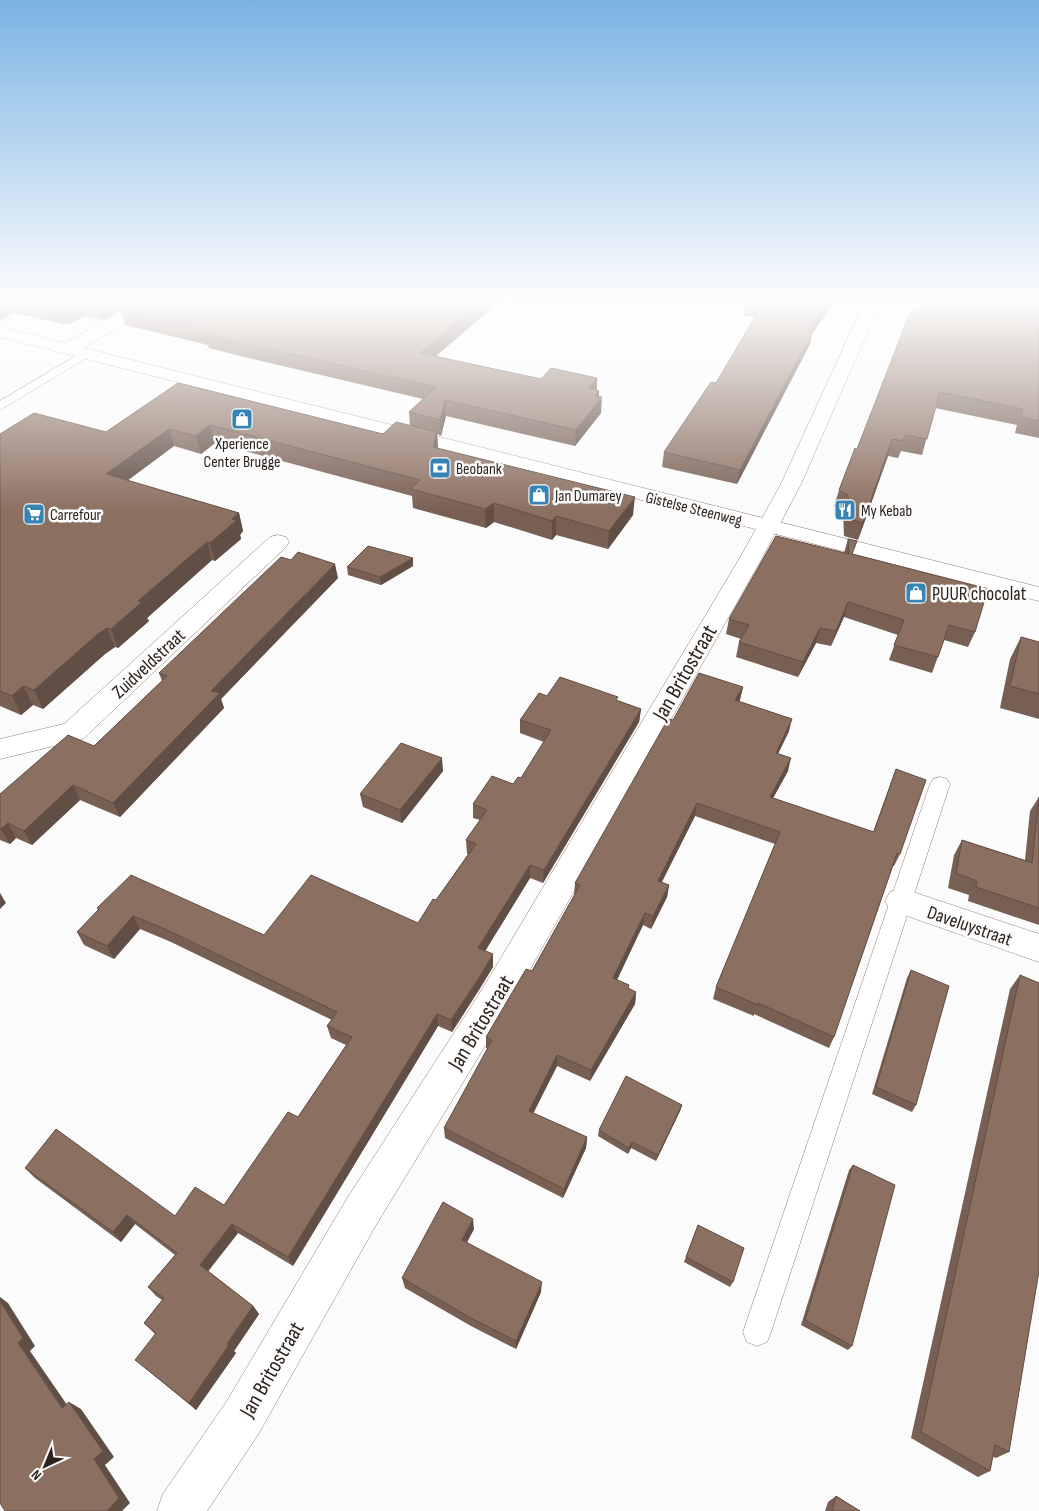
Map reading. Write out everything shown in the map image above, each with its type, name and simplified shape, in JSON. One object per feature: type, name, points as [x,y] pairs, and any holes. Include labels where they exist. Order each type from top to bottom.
[{"type":"street","name":"Gistelse Steenweg","points":[[154,372],[1039,594]]},
{"type":"street","name":"Jan Britostraat","points":[[180,1511],[243,1417],[362,1211],[495,998],[768,526],[791,484],[841,372]]},
{"type":"street","name":"Zuidveldstraat","points":[[0,749],[73,732],[278,542]]},
{"type":"street","name":"Daveluystraat","points":[[901,902],[1039,948]]},
{"type":"lane","points":[[0,406],[49,372]]},
{"type":"lane","points":[[757,1332],[940,784]]},
{"type":"building","points":[[368,372],[506,372],[541,379],[548,372],[567,372],[597,378],[588,388],[599,391],[595,396],[602,397],[576,430],[445,400],[440,420],[409,412],[436,387]]},
{"type":"building","points":[[723,372],[792,372],[740,470],[664,452],[711,382],[716,383]]},
{"type":"building","points":[[887,372],[1039,372],[1039,421],[1021,417],[1023,409],[940,392],[927,439],[906,435],[903,441],[892,439],[863,523],[849,519],[848,495],[839,490],[855,448],[857,449]]},
{"type":"building","points":[[178,383],[383,434],[396,422],[437,432],[433,447],[635,497],[609,531],[556,516],[552,521],[494,503],[485,509],[411,489],[420,480],[210,425],[196,436],[169,429],[106,474],[239,513],[232,519],[236,521],[210,543],[207,542],[138,601],[142,602],[111,629],[107,628],[98,634],[34,690],[23,686],[12,696],[0,691],[0,434],[34,413],[106,432]]},
{"type":"building","points":[[776,536],[849,554],[848,539],[857,541],[852,554],[988,589],[975,632],[949,625],[938,657],[894,645],[904,620],[848,602],[836,631],[820,628],[803,662],[739,642],[749,625],[729,619]]},
{"type":"building","points":[[368,546],[413,558],[380,577],[347,567]]},
{"type":"building","points":[[298,552],[335,564],[211,691],[220,693],[113,803],[73,785],[24,831],[8,823],[0,829],[0,794],[68,735],[94,746],[167,676],[159,673],[281,557],[291,560]]},
{"type":"building","points":[[1021,637],[1039,642],[1039,694],[1010,686]]},
{"type":"building","points":[[699,673],[743,687],[735,700],[792,719],[776,753],[791,758],[770,797],[874,832],[896,769],[926,780],[900,854],[897,853],[834,1037],[758,1003],[758,1005],[716,987],[780,832],[697,803],[658,881],[669,885],[653,916],[645,913],[613,978],[629,985],[628,988],[636,992],[591,1070],[557,1055],[529,1111],[587,1137],[564,1189],[444,1128],[492,1040],[486,1037],[526,969],[532,971],[580,885],[575,883],[668,719],[673,720]]},
{"type":"building","points":[[560,677],[618,697],[616,700],[641,709],[544,870],[530,865],[478,948],[493,954],[481,975],[451,1020],[437,1014],[288,1257],[232,1224],[200,1265],[253,1306],[189,1403],[135,1360],[156,1333],[144,1323],[164,1298],[148,1287],[177,1253],[127,1215],[113,1232],[25,1168],[56,1129],[175,1216],[195,1187],[224,1205],[288,1112],[298,1117],[352,1037],[327,1026],[337,1012],[165,929],[133,916],[107,946],[77,932],[99,909],[97,908],[131,875],[264,935],[311,875],[418,923],[433,899],[436,900],[476,844],[466,840],[487,810],[473,804],[492,776],[513,784],[518,777],[521,778],[551,730],[520,720],[539,693],[547,696]]},
{"type":"building","points":[[401,743],[442,758],[400,810],[360,794]]},
{"type":"building","points":[[1039,797],[1039,908],[976,887],[977,881],[956,873],[962,840],[1032,863]]},
{"type":"building","points":[[911,970],[949,986],[916,1105],[876,1087]]},
{"type":"building","points":[[1020,975],[1039,983],[1039,1271],[1009,1452],[995,1445],[990,1471],[921,1432]]},
{"type":"building","points":[[626,1076],[682,1105],[658,1155],[632,1142],[629,1148],[599,1130]]},
{"type":"building","points":[[853,1165],[895,1185],[852,1346],[805,1320]]},
{"type":"building","points":[[443,1202],[473,1219],[462,1240],[542,1282],[516,1341],[469,1317],[402,1278]]},
{"type":"building","points":[[698,1225],[744,1248],[733,1282],[686,1257]]},
{"type":"building","points":[[0,1301],[23,1338],[18,1343],[40,1376],[62,1408],[69,1402],[103,1451],[94,1459],[119,1498],[107,1511],[5,1511],[0,1503]]},
{"type":"building","points":[[836,1496],[860,1511],[832,1511]]},
{"type":"place","name":"Xperience Center Brugge","points":[[242,419]]},
{"type":"place","name":"Beobank","points":[[440,468]]},
{"type":"place","name":"Jan Dumarey","points":[[539,495]]},
{"type":"place","name":"My Kebab","points":[[845,510]]},
{"type":"place","name":"Carrefour","points":[[34,514]]},
{"type":"place","name":"PUUR chocolat","points":[[916,593]]}]
